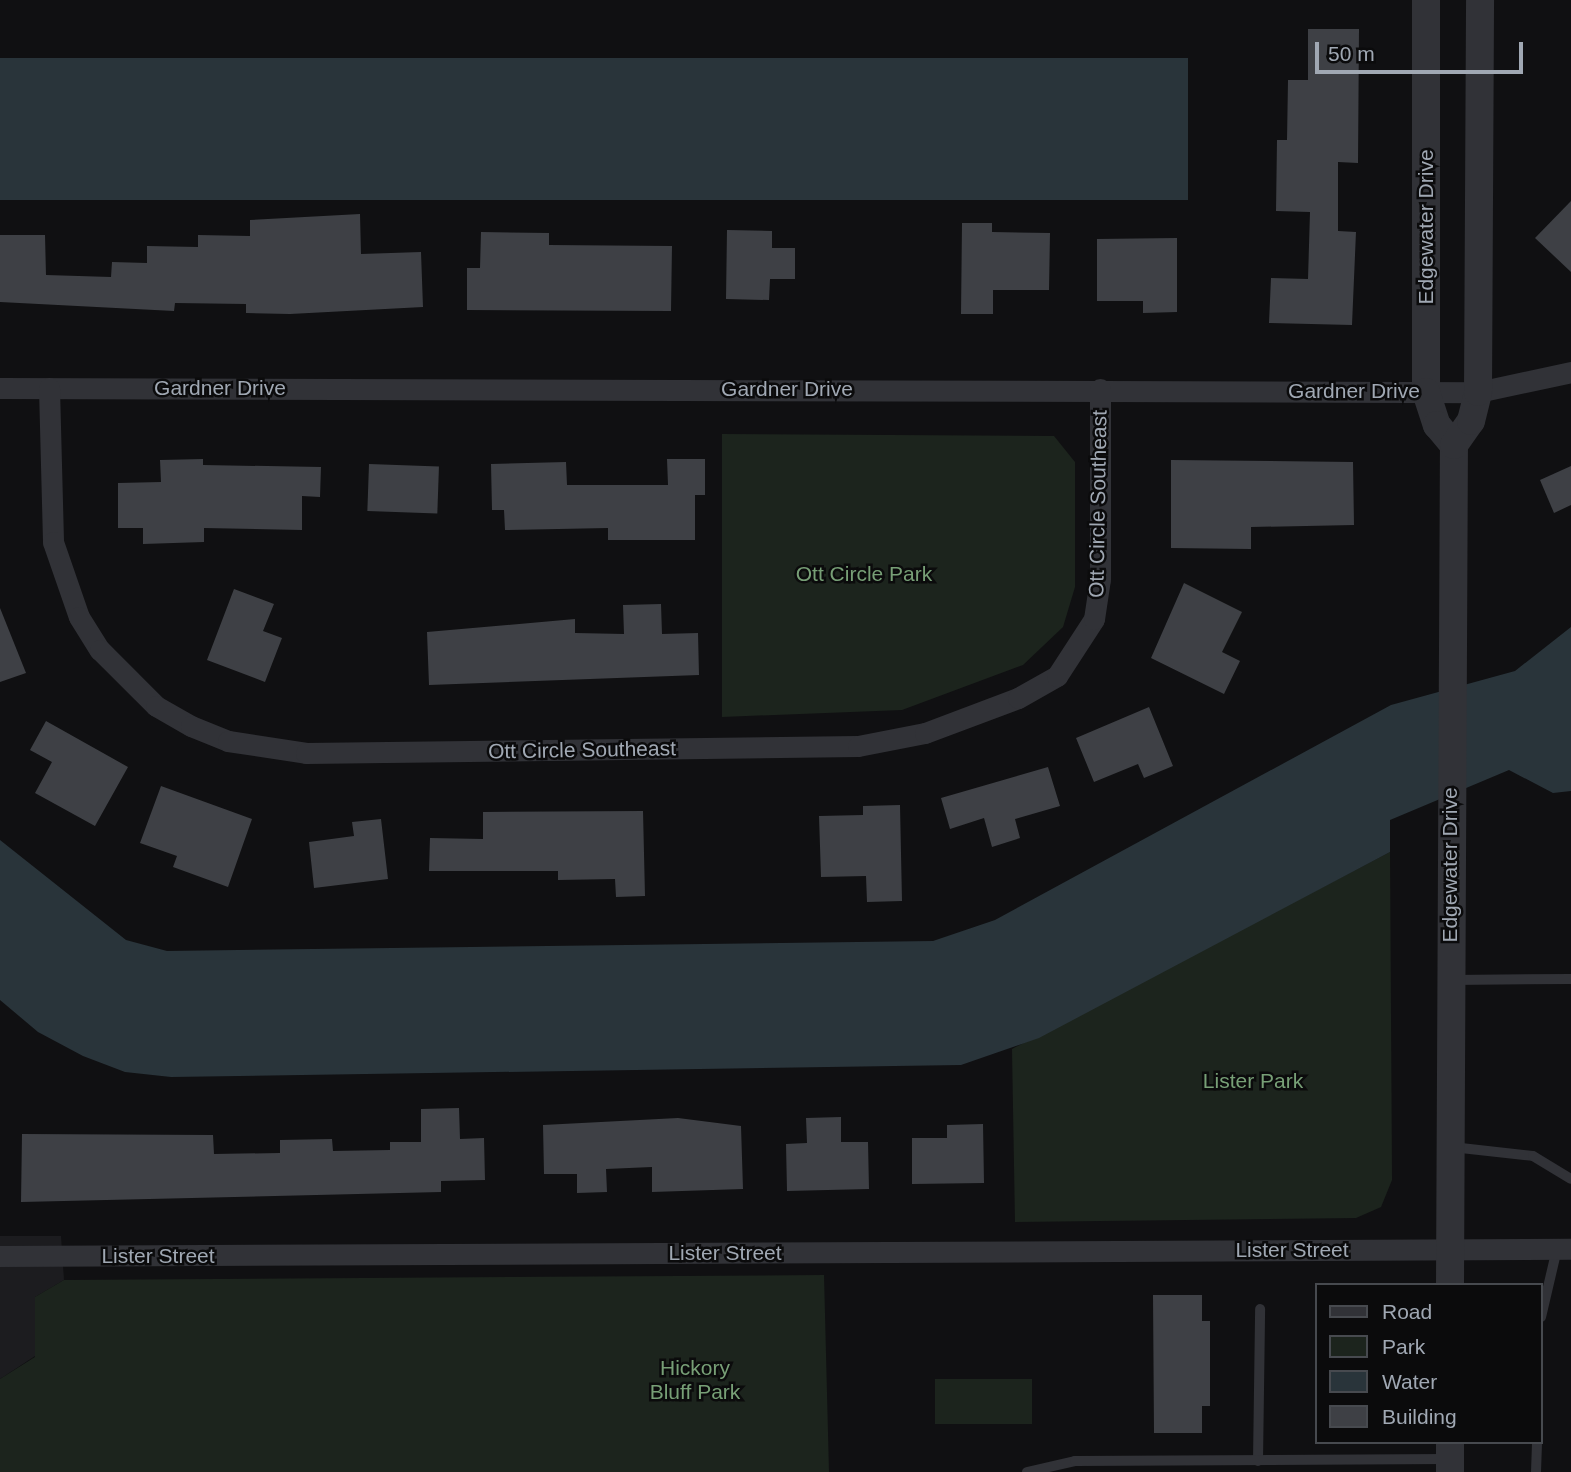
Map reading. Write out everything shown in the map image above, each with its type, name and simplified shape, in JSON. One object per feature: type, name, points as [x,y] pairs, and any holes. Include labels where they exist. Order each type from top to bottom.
[{"type":"street","name":"Edgewater Drive","points":[[1426,0],[1426,392],[1437,425],[1454,445],[1450,1283]]},
{"type":"street","points":[[1454,445],[1471,421],[1478,392],[1480,0]]},
{"type":"street","name":"Gardner Drive","points":[[0,388],[1478,392],[1571,372]]},
{"type":"street","name":"Ott Circle Southeast","points":[[50,388],[53,542],[79,617],[100,650],[146,698],[191,726],[228,741],[306,753],[858,746],[925,733],[1018,698],[1057,676],[1094,619],[1100,579],[1100,389]]},
{"type":"street","name":"Lister Street","points":[[0,1256],[1564,1249]]},
{"type":"lane","points":[[1450,980],[1571,979]]},
{"type":"lane","points":[[1450,1146],[1533,1156],[1571,1179]]},
{"type":"lane","points":[[1543,1311],[1564,1249]]},
{"type":"lane","points":[[1258,1461],[1261,1309]]},
{"type":"lane","points":[[1536,1472],[1537,1444]]},
{"type":"lane","points":[[1027,1472],[1074,1461],[1244,1467],[1258,1461],[1450,1458]]},
{"type":"shaded area","points":[[0,1236],[61,1236],[64,1280],[35,1297],[35,1356],[0,1379]]},
{"type":"green space","name":"Ott Circle Park","points":[[722,434],[1054,436],[1075,462],[1075,587],[1063,627],[1023,665],[902,710],[722,717]]},
{"type":"green space","name":"Lister Park","points":[[1390,852],[1392,1180],[1381,1207],[1356,1218],[1015,1222],[1012,1049]]},
{"type":"green space","name":"Hickory Bluff Park","points":[[824,1275],[829,1472],[0,1472],[0,1379],[35,1357],[35,1297],[64,1280]]},
{"type":"green space","points":[[935,1379],[1032,1379],[1032,1424],[935,1424]]},
{"type":"water","points":[[0,58],[1188,58],[1188,200],[0,200]]},
{"type":"water","points":[[1571,627],[1571,791],[1553,793],[1509,770],[1390,820],[1390,852],[1039,1038],[961,1065],[171,1077],[125,1072],[83,1056],[38,1032],[0,1000],[0,840],[126,940],[167,951],[933,941],[995,920],[1391,705],[1515,671]]},
{"type":"building","points":[[1308,29],[1359,29],[1358,163],[1338,162],[1338,231],[1356,232],[1352,325],[1269,323],[1271,278],[1308,279],[1310,212],[1276,211],[1277,140],[1287,140],[1288,80],[1308,80]]},
{"type":"building","points":[[1571,201],[1571,272],[1535,238]]},
{"type":"building","points":[[360,214],[361,254],[421,252],[423,307],[290,314],[246,313],[246,304],[175,303],[174,311],[0,302],[0,235],[45,235],[46,275],[111,277],[112,262],[147,263],[147,246],[198,247],[198,235],[250,236],[250,220]]},
{"type":"building","points":[[962,223],[992,223],[992,232],[1050,233],[1049,290],[993,290],[993,314],[961,314]]},
{"type":"building","points":[[727,230],[772,231],[772,248],[795,248],[795,279],[770,279],[769,300],[726,299]]},
{"type":"building","points":[[481,232],[549,233],[549,245],[672,246],[671,311],[467,310],[467,268],[480,268]]},
{"type":"building","points":[[1177,238],[1177,312],[1143,313],[1143,301],[1097,301],[1097,239]]},
{"type":"building","points":[[203,459],[203,465],[321,467],[320,497],[302,496],[302,530],[204,528],[204,542],[143,544],[143,528],[118,528],[118,483],[161,482],[160,460]]},
{"type":"building","points":[[667,459],[705,459],[705,495],[695,495],[695,540],[608,540],[608,528],[505,530],[504,510],[492,510],[491,464],[566,462],[567,485],[668,485]]},
{"type":"building","points":[[1171,460],[1353,462],[1354,525],[1251,527],[1251,549],[1171,548]]},
{"type":"building","points":[[369,464],[439,466],[437,513],[367,511]]},
{"type":"building","points":[[1571,466],[1571,505],[1554,513],[1540,480]]},
{"type":"building","points":[[1184,583],[1242,612],[1222,652],[1240,661],[1224,694],[1151,658]]},
{"type":"building","points":[[234,589],[274,604],[263,631],[282,638],[265,682],[207,660]]},
{"type":"building","points":[[661,604],[662,634],[698,633],[699,675],[429,685],[427,632],[575,619],[575,633],[624,634],[623,605]]},
{"type":"building","points":[[0,608],[26,673],[0,682]]},
{"type":"building","points":[[1149,707],[1173,766],[1144,778],[1138,764],[1094,782],[1076,738]]},
{"type":"building","points":[[46,721],[128,767],[95,826],[35,793],[52,762],[30,750]]},
{"type":"building","points":[[1048,767],[1060,806],[1015,819],[1020,838],[992,847],[984,818],[950,829],[941,798]]},
{"type":"building","points":[[161,786],[252,819],[228,887],[173,867],[177,856],[140,843]]},
{"type":"building","points":[[900,805],[902,901],[867,902],[866,876],[821,877],[819,816],[863,815],[863,806]]},
{"type":"building","points":[[643,811],[645,896],[616,897],[615,879],[558,880],[558,871],[429,871],[430,838],[483,839],[483,812]]},
{"type":"building","points":[[381,819],[388,879],[314,888],[309,842],[354,836],[352,822]]},
{"type":"building","points":[[459,1108],[460,1139],[484,1138],[485,1180],[441,1181],[441,1192],[21,1202],[22,1134],[213,1135],[214,1154],[280,1153],[280,1140],[332,1139],[333,1151],[390,1150],[390,1142],[421,1142],[421,1109]]},
{"type":"building","points":[[841,1117],[841,1142],[868,1142],[869,1189],[787,1191],[786,1144],[807,1143],[806,1118]]},
{"type":"building","points":[[678,1118],[741,1126],[743,1189],[652,1192],[652,1167],[606,1169],[607,1192],[577,1193],[577,1174],[544,1174],[543,1125]]},
{"type":"building","points":[[983,1124],[984,1183],[912,1184],[912,1138],[947,1138],[947,1125]]},
{"type":"building","points":[[1153,1295],[1202,1295],[1202,1321],[1210,1321],[1210,1406],[1202,1406],[1202,1433],[1154,1433]]}]
